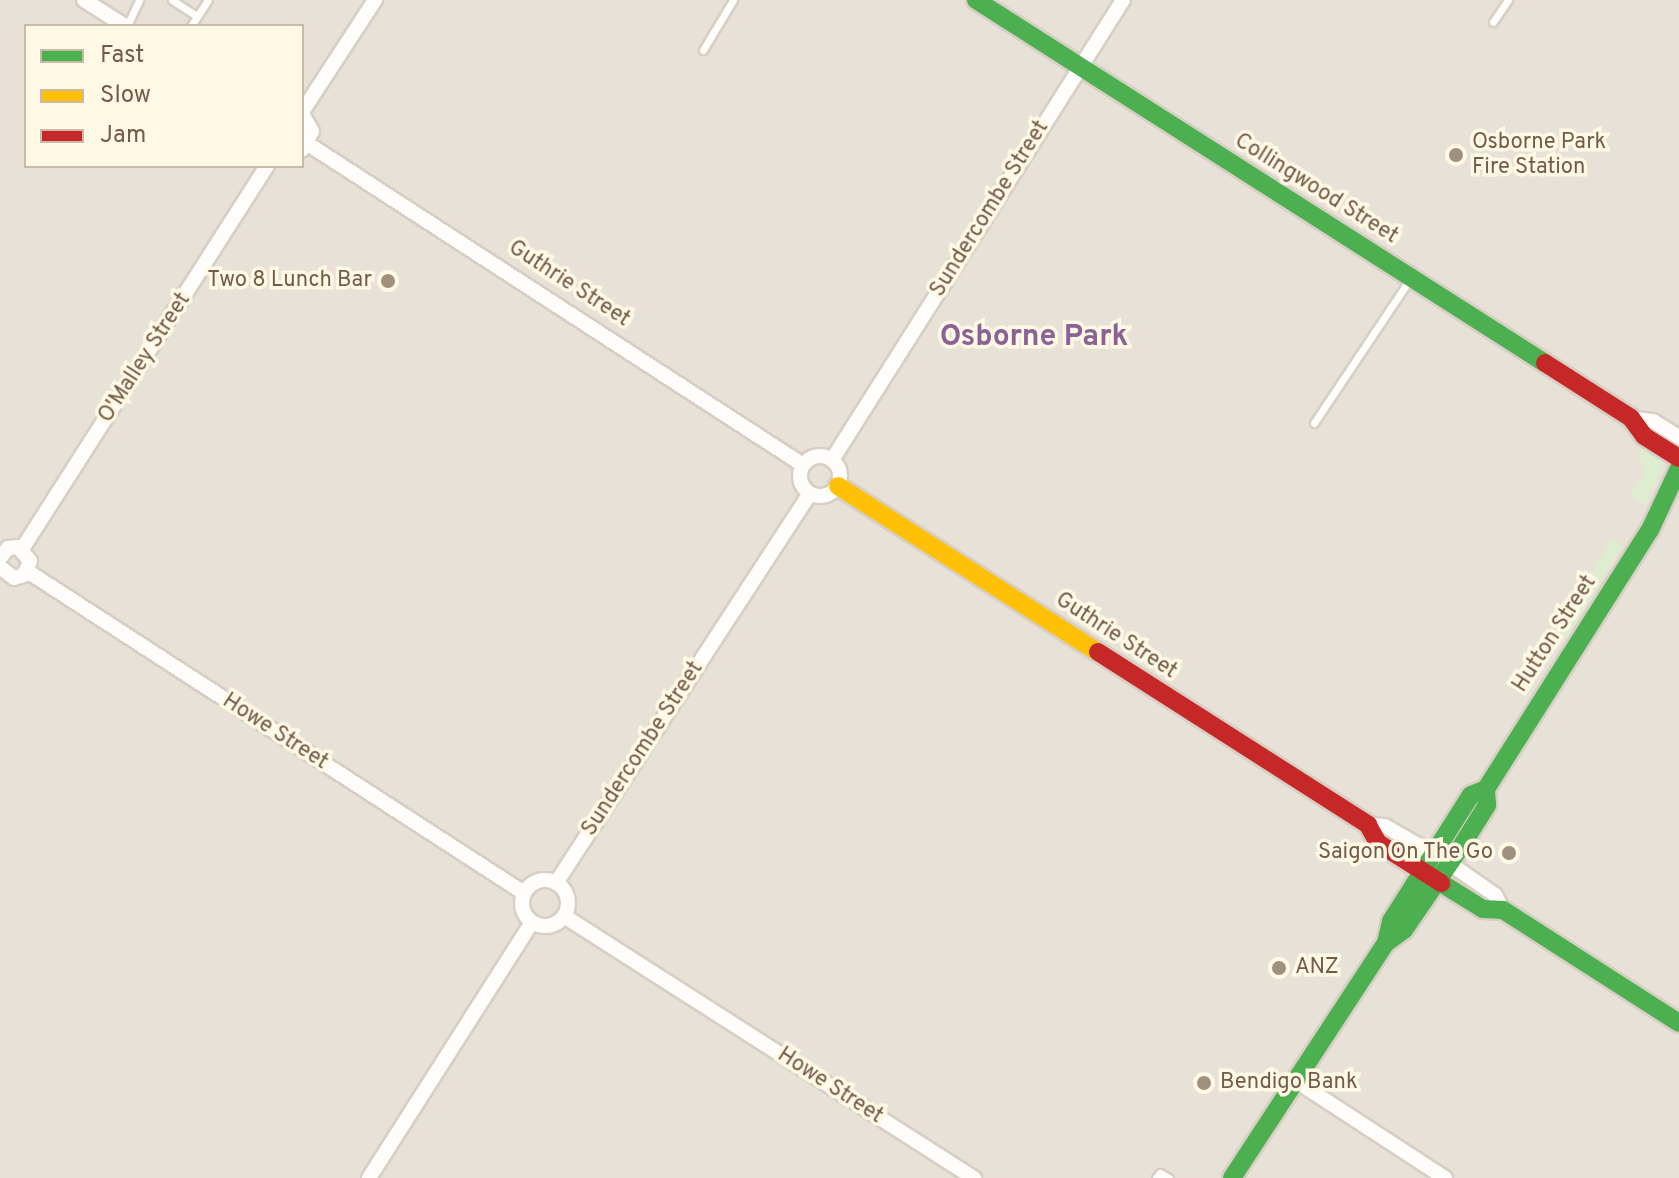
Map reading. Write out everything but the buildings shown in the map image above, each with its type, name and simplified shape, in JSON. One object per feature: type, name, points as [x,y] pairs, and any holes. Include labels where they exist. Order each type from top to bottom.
[{"type":"street","points":[[84,0],[123,24]]},
{"type":"street","points":[[304,110],[375,0]]},
{"type":"street","name":"Collingwood Street","points":[[976,0],[1631,418],[1644,436],[1679,458]]},
{"type":"street","name":"Sundercombe Street","points":[[832,460],[1123,0]]},
{"type":"street","points":[[304,117],[312,131],[305,147]]},
{"type":"street","name":"Guthrie Street","points":[[305,147],[803,465]]},
{"type":"street","name":"O'Malley Street","points":[[22,549],[266,168]]},
{"type":"street","name":"Collingwood Street","points":[[1631,418],[1653,421],[1679,437]]},
{"type":"street","points":[[813,457],[832,460],[840,472],[838,486],[822,497],[810,494],[800,481],[803,465],[813,457]]},
{"type":"street","name":"Hutton Street","points":[[1232,1178],[1386,943],[1391,921],[1430,876],[1471,795],[1486,789],[1671,502],[1679,468]]},
{"type":"street","name":"Guthrie Street","points":[[838,486],[1368,825],[1378,843],[1483,909],[1503,910]]},
{"type":"street","name":"Sundercombe Street","points":[[556,883],[810,494]]},
{"type":"street","points":[[0,556],[8,548],[22,549],[30,561],[27,571],[14,578],[2,574]]},
{"type":"street","name":"Howe Street","points":[[27,571],[524,893]]},
{"type":"street","name":"Guthrie Street","points":[[1368,825],[1385,826],[1441,858],[1495,895],[1503,910],[1679,1023]]},
{"type":"street","points":[[541,880],[556,883],[567,898],[564,916],[553,925],[532,922],[522,906],[524,893],[541,880]]},
{"type":"street","name":"Howe Street","points":[[564,916],[974,1178]]},
{"type":"street","points":[[369,1178],[532,922]]},
{"type":"street","points":[[1296,1081],[1445,1178]]},
{"type":"lane","points":[[127,24],[139,0]]},
{"type":"lane","points":[[172,0],[197,16]]},
{"type":"lane","points":[[192,24],[208,0]]},
{"type":"lane","points":[[703,50],[733,0]]},
{"type":"lane","points":[[1493,22],[1508,0]]},
{"type":"lane","points":[[1314,423],[1411,277]]},
{"type":"lane","points":[[1156,1178],[1160,1173],[1169,1178]]},
{"type":"shaded area","name":"Osborne Park","points":[[0,0],[1679,0],[1679,1178],[0,1178]]},
{"type":"green space","points":[[1643,446],[1664,463],[1646,505],[1631,495],[1644,474],[1639,453]]},
{"type":"green space","points":[[1612,539],[1622,545],[1567,637],[1557,631]]},
{"type":"traffic: fast","points":[[976,0],[1545,363]]},
{"type":"traffic: fast","points":[[1232,1178],[1386,943],[1391,921],[1471,795],[1486,789],[1650,530],[1679,468]]},
{"type":"traffic: fast","points":[[1386,943],[1404,930],[1464,842],[1487,805],[1486,789]]},
{"type":"traffic: fast","points":[[1441,883],[1483,909],[1503,910],[1679,1023]]},
{"type":"traffic: slow","points":[[838,486],[1098,652]]},
{"type":"traffic: jam","points":[[1545,363],[1631,418],[1644,436],[1679,458]]},
{"type":"traffic: jam","points":[[1098,652],[1368,825],[1378,843],[1441,883]]},
{"type":"place","name":"Osborne Park Fire Station","points":[[1456,155]]},
{"type":"place","name":"Two 8 Lunch Bar","points":[[388,281]]},
{"type":"place","name":"Saigon On The Go","points":[[1509,853]]},
{"type":"place","name":"ANZ","points":[[1279,968]]},
{"type":"place","name":"Bendigo Bank","points":[[1204,1083]]},
{"type":"district","name":"Osborne Park","points":[[1034,338]]}]
